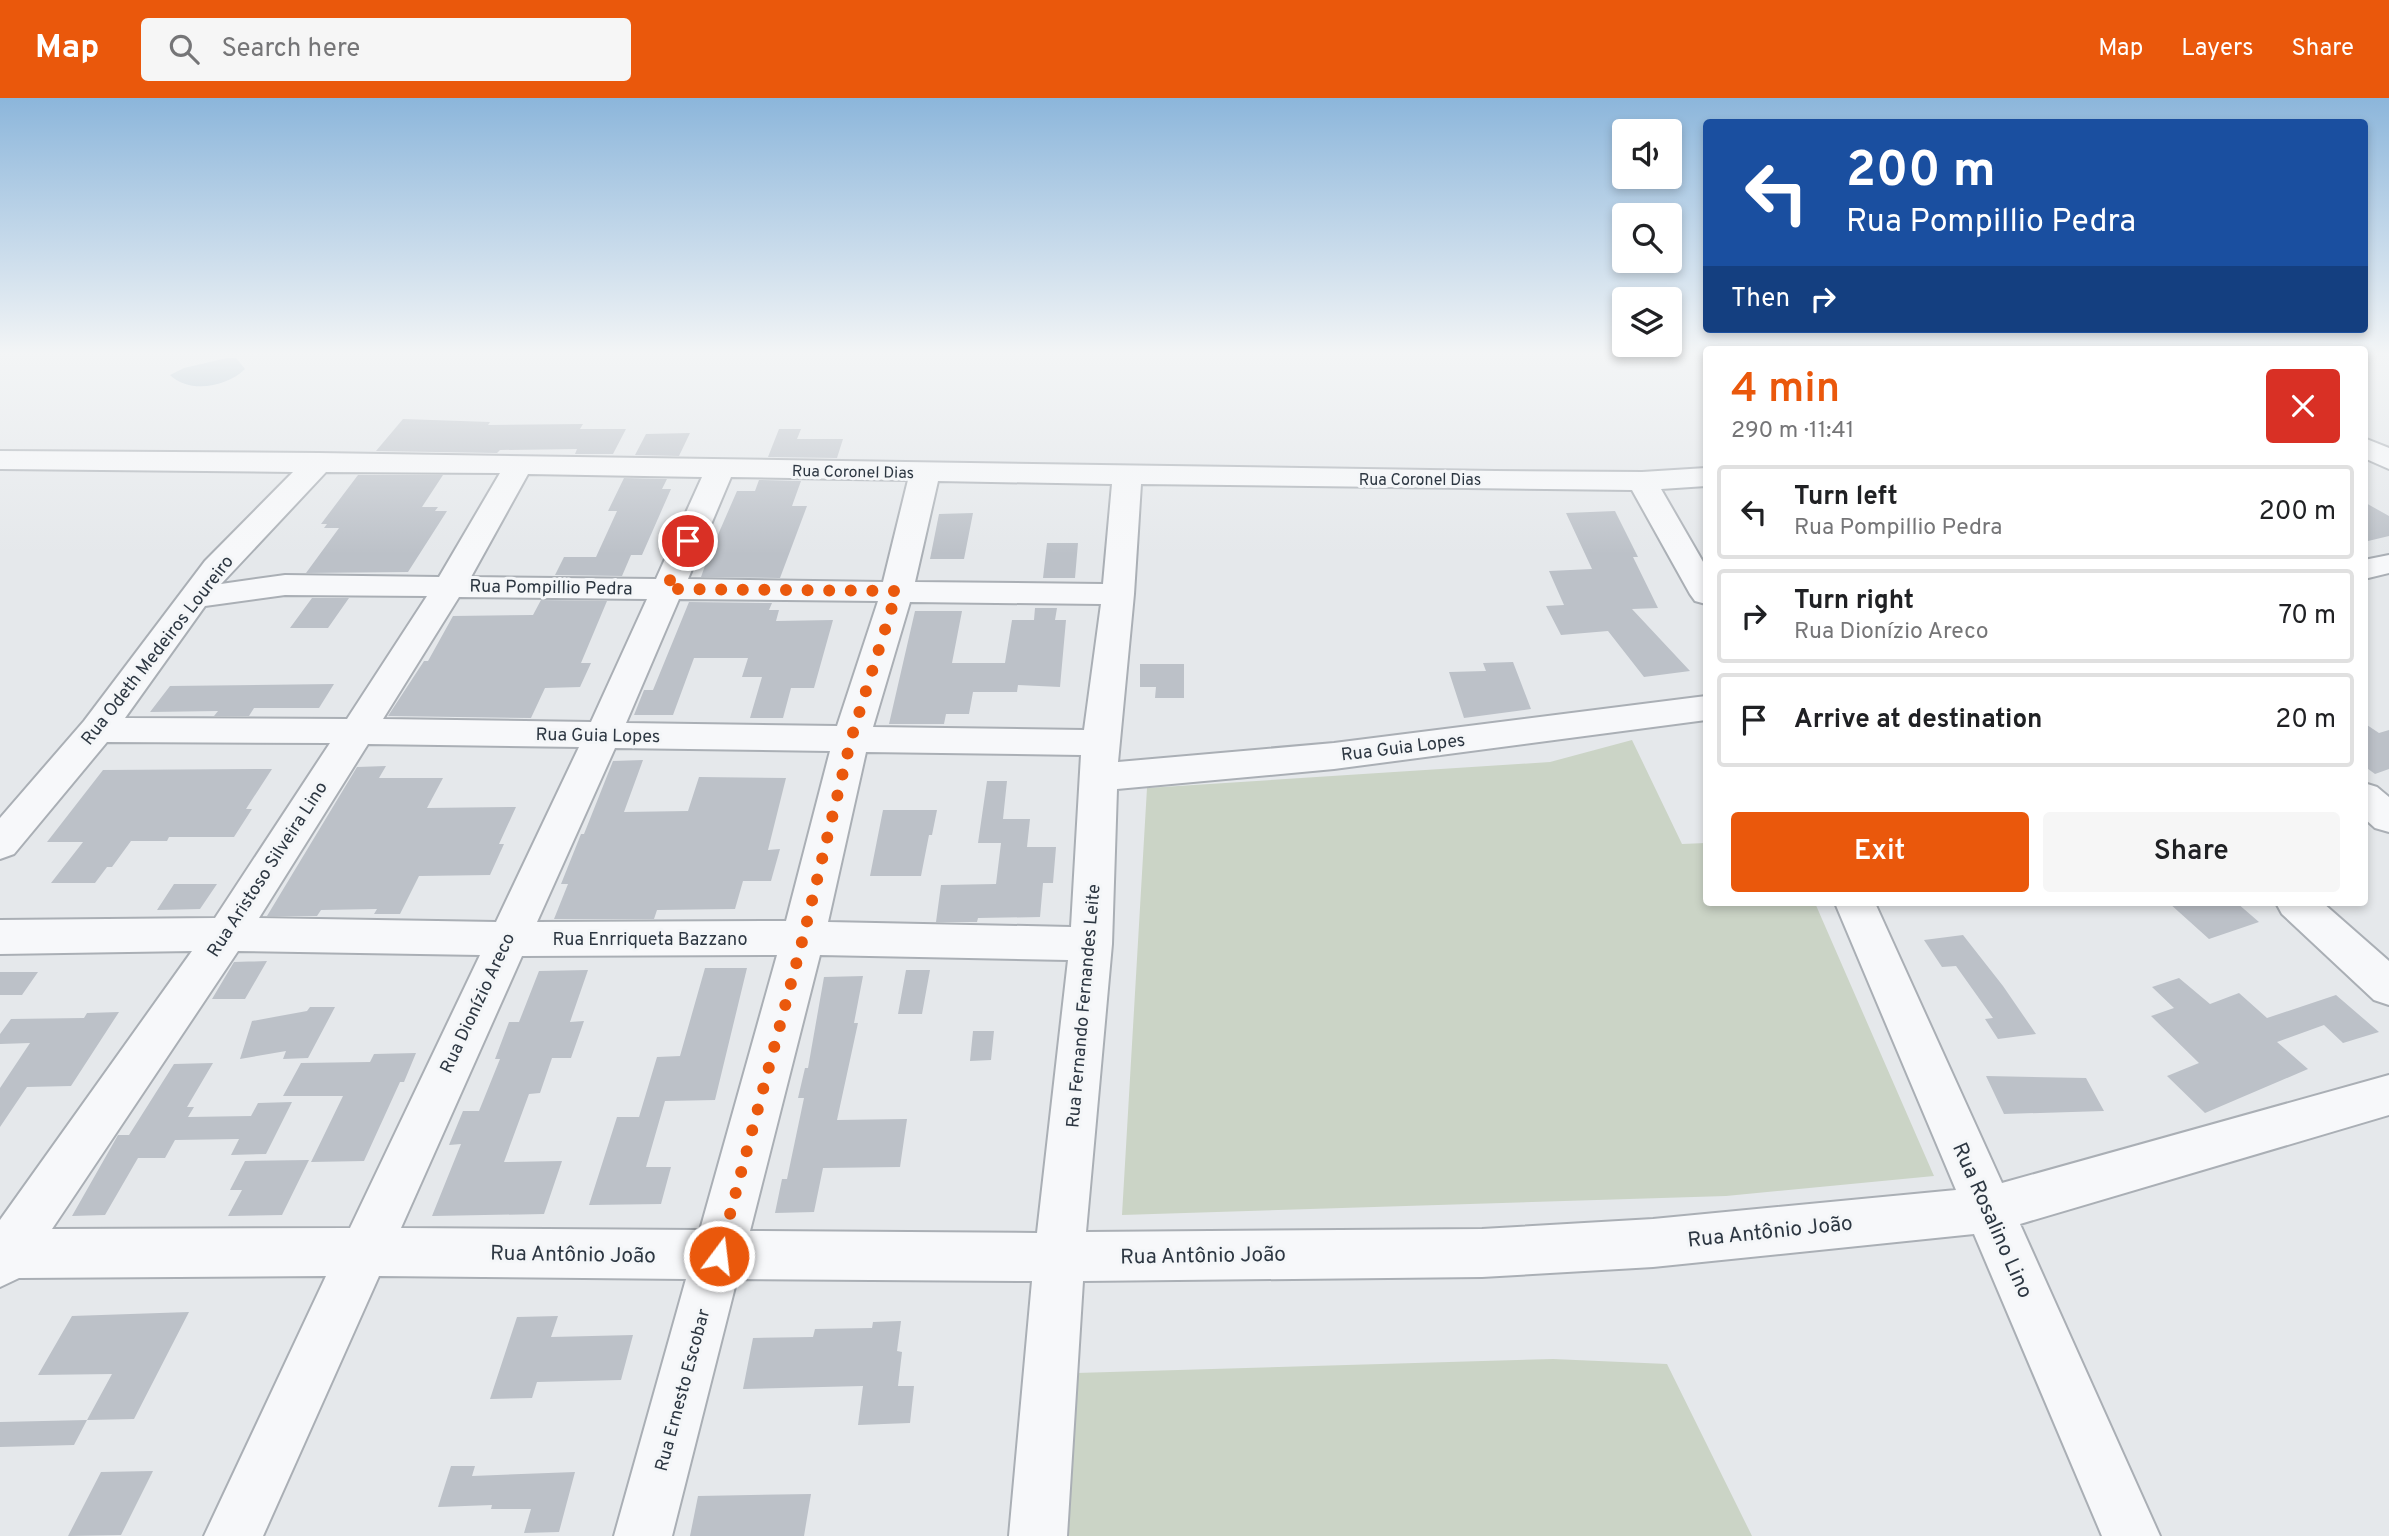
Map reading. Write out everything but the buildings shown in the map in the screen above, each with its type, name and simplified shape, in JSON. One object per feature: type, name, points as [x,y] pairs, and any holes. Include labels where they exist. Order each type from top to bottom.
[{"type":"street","points":[[2368,448],[2389,460]]},
{"type":"street","name":"Rua Coronel Dias","points":[[0,460],[118,464],[319,462],[519,465],[1127,477],[1642,481],[1703,477]]},
{"type":"street","name":"Rua Odeth Medeiros Loureiro","points":[[0,844],[97,730],[216,568],[319,462]]},
{"type":"street","name":"Rua Aristoso Silveira Lino","points":[[2,1257],[227,934],[354,731],[450,586],[519,465]]},
{"type":"street","name":"Rua Dionízio Areco","points":[[233,1536],[603,735],[720,470]]},
{"type":"street","name":"Rua Ernesto Escobar","points":[[643,1536],[803,938],[851,739],[897,591],[925,472]]},
{"type":"street","name":"Rua Fernando Fernandes Leite","points":[[1038,1536],[1059,1256],[1091,944],[1100,760],[1118,594],[1127,477]]},
{"type":"street","points":[[1642,481],[1703,589]]},
{"type":"street","points":[[2368,568],[2389,564]]},
{"type":"street","name":"Rua Pompillio Pedra","points":[[195,597],[285,585],[1118,594]]},
{"type":"street","name":"Rua Guia Lopes","points":[[97,730],[851,739],[1100,760],[1334,756],[1703,708]]},
{"type":"street","points":[[2368,800],[2389,818]]},
{"type":"street","name":"Rua Rosalino Lino","points":[[1856,906],[2131,1536]]},
{"type":"street","points":[[2299,906],[2389,987]]},
{"type":"street","name":"Rua Enrriqueta Bazzano","points":[[0,937],[227,934],[507,939],[803,938],[1091,944]]},
{"type":"street","name":"Rua Antônio João","points":[[2,1257],[363,1252],[719,1256],[1482,1253],[1653,1243],[1988,1210],[2389,1095]]},
{"type":"green space","points":[[1632,740],[1682,844],[1703,843],[1703,906],[1816,906],[1934,1176],[1726,1196],[1122,1215],[1147,788],[1550,762]]},
{"type":"green space","points":[[1553,1359],[1667,1364],[1752,1536],[1063,1536],[1076,1373]]},
{"type":"route","points":[[688,541],[666,589],[897,591],[851,739],[803,938],[719,1256]]}]
